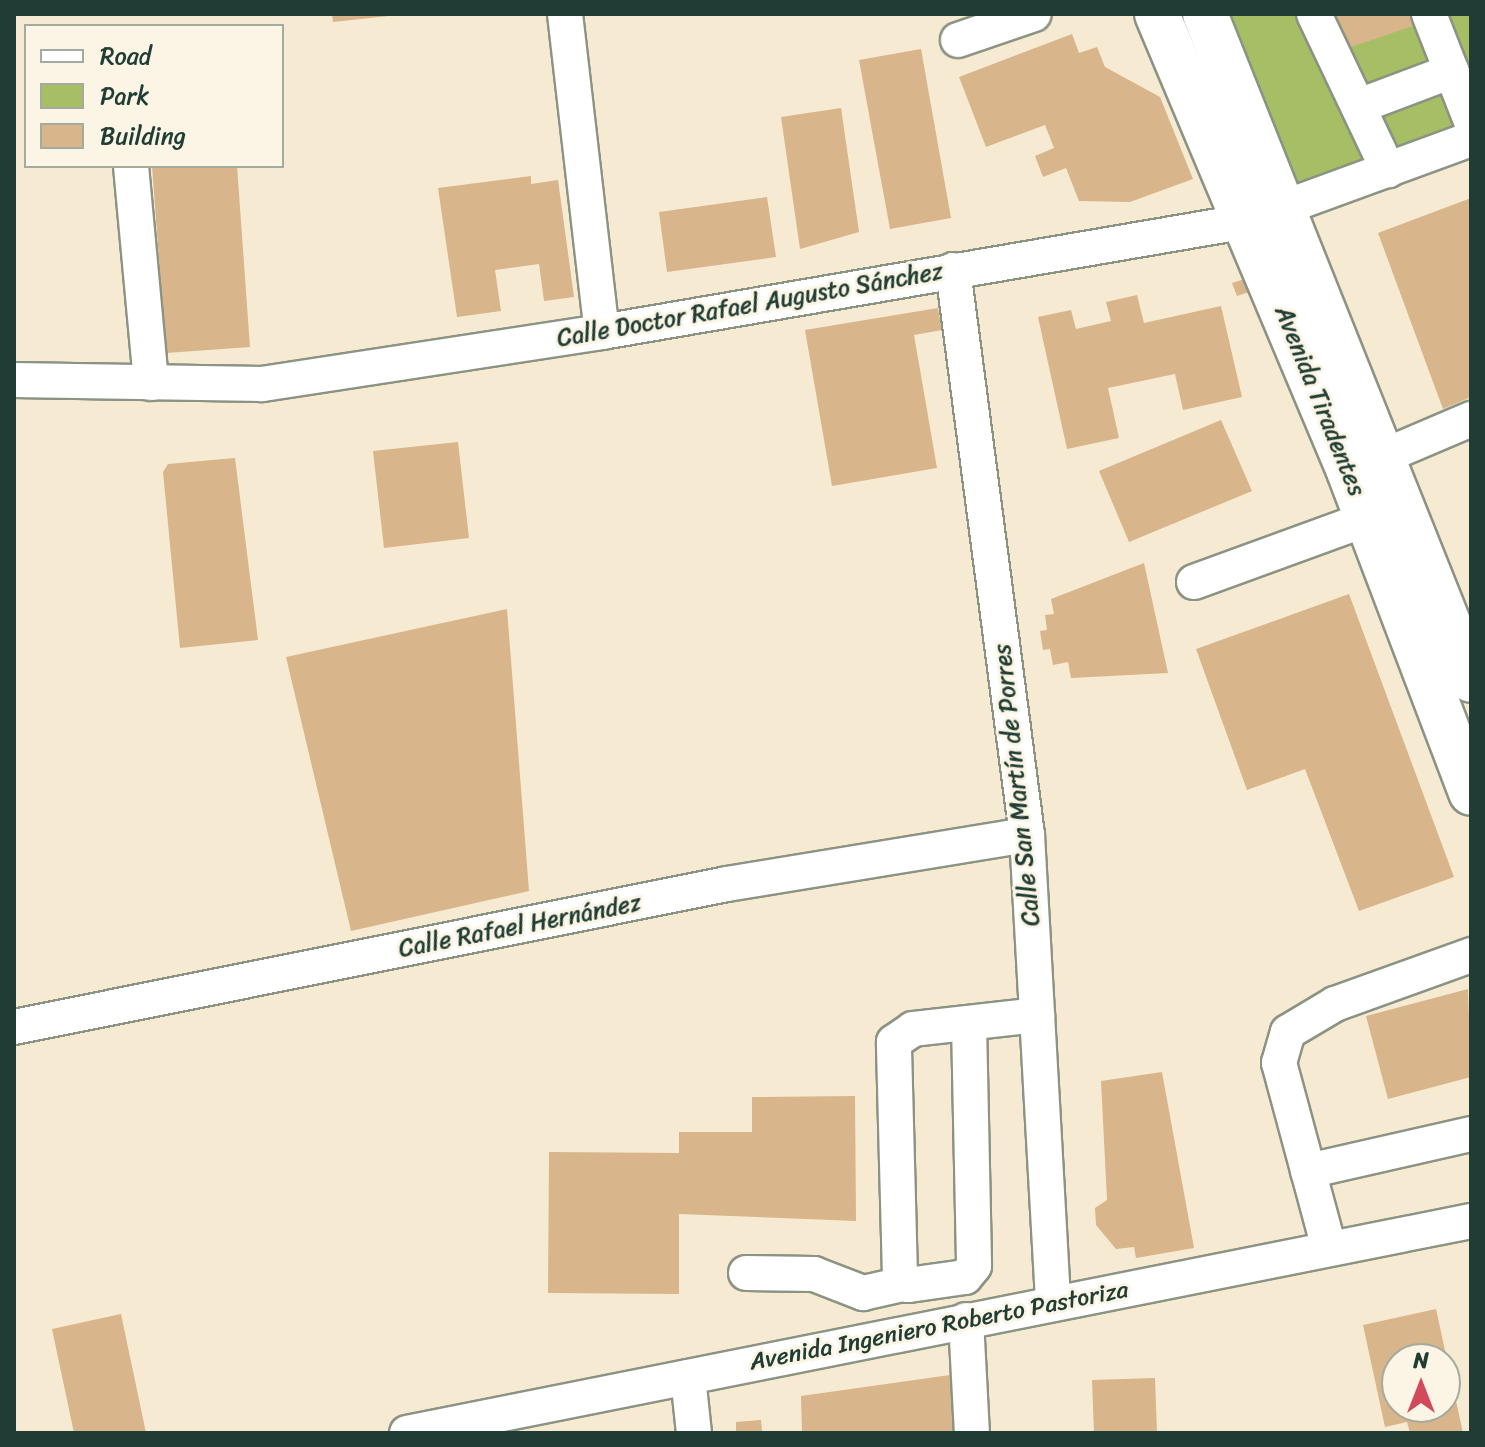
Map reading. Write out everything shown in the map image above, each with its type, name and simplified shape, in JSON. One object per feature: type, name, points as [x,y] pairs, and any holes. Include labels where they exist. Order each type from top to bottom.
[{"type":"main road","name":"Avenida Tiradentes","points":[[1157,14],[1267,215]]},
{"type":"main road","name":"Avenida Tiradentes","points":[[1205,14],[1267,215],[1367,463],[1471,680]]},
{"type":"main road","name":"Avenida Tiradentes","points":[[1367,463],[1367,519],[1471,793]]},
{"type":"street","points":[[565,14],[602,332]]},
{"type":"street","points":[[958,40],[1034,14]]},
{"type":"street","points":[[1314,14],[1388,170]]},
{"type":"street","points":[[1429,14],[1471,121]]},
{"type":"street","points":[[1359,106],[1452,71]]},
{"type":"street","name":"Calle Doctor Rafael Augusto Sánchez","points":[[14,380],[262,384],[602,332],[1267,215],[1471,139]]},
{"type":"street","points":[[131,168],[151,383]]},
{"type":"street","name":"Calle San Martín de Porres","points":[[953,270],[1027,835],[1053,1302]]},
{"type":"street","points":[[1367,463],[1471,419]]},
{"type":"street","points":[[1194,582],[1367,519]]},
{"type":"street","name":"Calle Rafael Hernández","points":[[14,1027],[727,884],[1027,835]]},
{"type":"street","points":[[1329,1248],[1279,1063],[1288,1032],[1335,1004],[1471,955]]},
{"type":"street","points":[[903,1284],[894,1042],[905,1031],[1037,1015]]},
{"type":"street","points":[[746,1273],[814,1274],[863,1293],[903,1284],[965,1277],[974,1266],[969,1023]]},
{"type":"street","points":[[1308,1171],[1471,1134]]},
{"type":"street","name":"Avenida Ingeniero Roberto Pastoriza","points":[[407,1433],[1471,1221]]},
{"type":"street","points":[[966,1320],[972,1433]]},
{"type":"street","points":[[688,1377],[694,1433]]},
{"type":"green space","points":[[1225,14],[1471,14],[1471,124],[1288,194]]},
{"type":"building","points":[[332,14],[389,14],[389,16],[333,22]]},
{"type":"building","points":[[1328,14],[1418,14],[1422,23],[1348,48]]},
{"type":"building","points":[[1072,34],[1079,53],[1097,47],[1105,67],[1160,97],[1193,179],[1130,202],[1079,201],[1066,168],[1043,177],[1035,156],[1054,148],[1045,125],[986,147],[959,77]]},
{"type":"building","points":[[921,49],[951,218],[890,229],[859,60]]},
{"type":"building","points":[[841,108],[859,232],[800,249],[781,117]]},
{"type":"building","points":[[152,168],[237,168],[250,347],[166,353]]},
{"type":"building","points":[[531,176],[531,184],[558,180],[574,297],[544,301],[539,264],[495,270],[501,311],[457,317],[438,188]]},
{"type":"building","points":[[767,197],[776,257],[667,272],[659,212]]},
{"type":"building","points":[[1471,198],[1471,397],[1443,409],[1378,233]]},
{"type":"building","points":[[1251,277],[1255,290],[1237,296],[1232,283]]},
{"type":"building","points":[[1137,295],[1144,323],[1221,306],[1242,397],[1183,410],[1175,374],[1108,388],[1119,438],[1067,449],[1038,317],[1071,310],[1076,329],[1111,321],[1106,302]]},
{"type":"building","points":[[938,308],[942,330],[914,335],[937,468],[832,486],[805,330]]},
{"type":"building","points":[[1221,420],[1252,491],[1129,542],[1099,471]]},
{"type":"building","points":[[458,442],[469,538],[384,548],[373,451]]},
{"type":"building","points":[[235,458],[258,640],[180,648],[163,472],[168,464]]},
{"type":"building","points":[[1144,563],[1168,673],[1071,678],[1068,662],[1053,665],[1050,649],[1043,650],[1040,631],[1047,630],[1045,615],[1054,614],[1051,599]]},
{"type":"building","points":[[1349,594],[1454,877],[1359,911],[1305,769],[1247,790],[1196,649]]},
{"type":"building","points":[[507,609],[529,891],[351,931],[286,657]]},
{"type":"building","points":[[1468,989],[1471,1077],[1388,1099],[1366,1016]]},
{"type":"building","points":[[1162,1072],[1194,1248],[1136,1258],[1134,1247],[1116,1249],[1096,1225],[1095,1208],[1107,1200],[1101,1081]]},
{"type":"building","points":[[855,1096],[856,1221],[679,1214],[679,1294],[548,1293],[549,1152],[679,1153],[679,1132],[752,1132],[752,1097]]},
{"type":"building","points":[[1436,1309],[1443,1343],[1381,1343],[1381,1408],[1363,1325]]},
{"type":"building","points":[[121,1314],[146,1433],[74,1433],[52,1329]]},
{"type":"building","points":[[950,1375],[953,1433],[802,1433],[801,1396]]},
{"type":"building","points":[[1155,1378],[1157,1433],[1094,1433],[1092,1380]]},
{"type":"building","points":[[761,1420],[762,1431],[789,1433],[736,1433],[736,1422]]},
{"type":"building","points":[[1407,1423],[1461,1423],[1463,1433],[1410,1433]]}]
